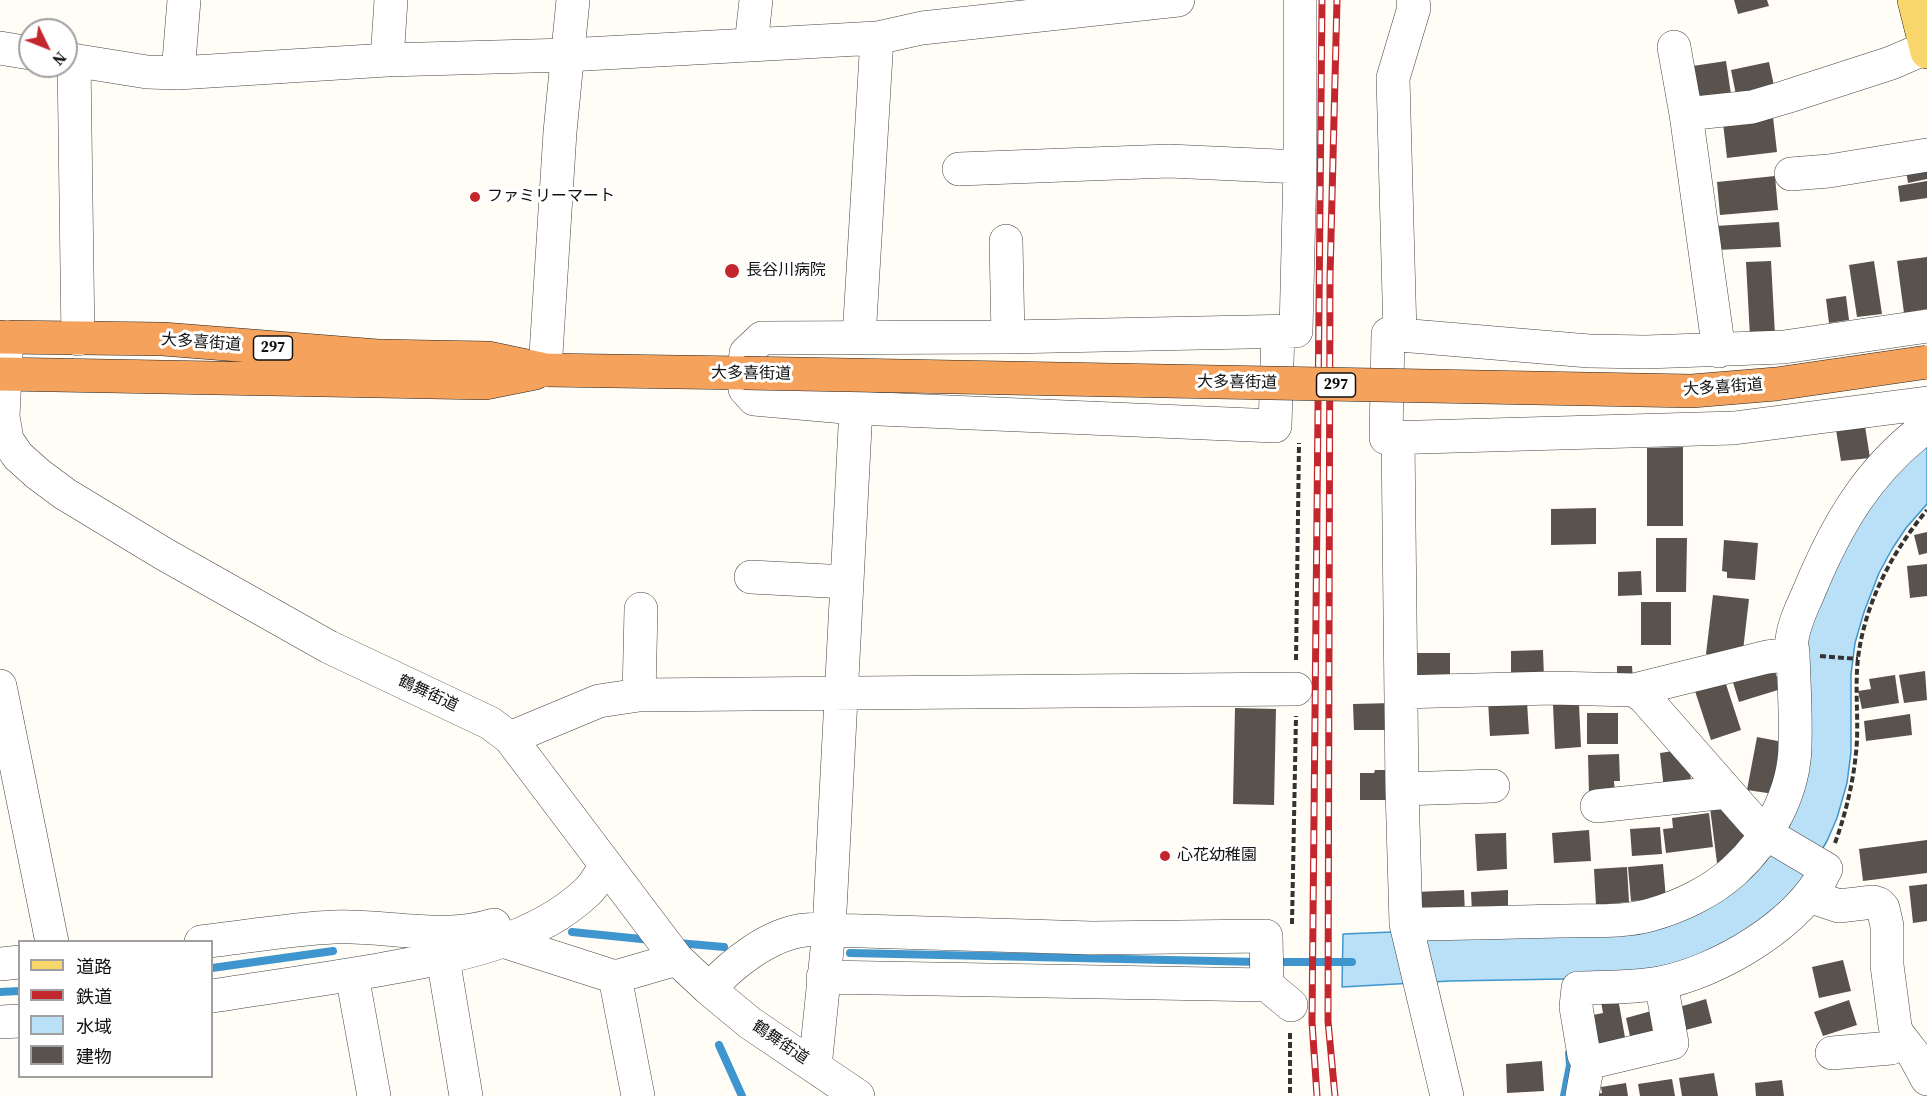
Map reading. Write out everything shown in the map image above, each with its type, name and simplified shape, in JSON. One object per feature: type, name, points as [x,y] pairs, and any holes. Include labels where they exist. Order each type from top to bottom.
[{"type":"highway","name":"大多喜街道","points":[[4,337],[163,339],[378,356],[488,358],[545,370],[1692,391],[1776,384],[1927,362]]},
{"type":"highway","name":"大多喜街道","points":[[2,374],[485,383],[545,370]]},
{"type":"main road","points":[[1914,0],[1927,50]]},
{"type":"street","points":[[178,73],[184,0]]},
{"type":"street","points":[[387,60],[391,0]]},
{"type":"street","points":[[545,370],[567,55],[573,0]]},
{"type":"street","points":[[751,45],[756,0]]},
{"type":"street","points":[[78,61],[147,72],[178,73],[387,60],[567,55],[877,38],[923,14],[1178,0]]},
{"type":"street","points":[[1278,332],[1275,426],[856,408],[754,399],[745,389],[746,353],[762,338],[1008,337],[1296,331],[1300,167],[1300,0]]},
{"type":"street","points":[[1400,334],[1393,78],[1414,8],[1413,0]]},
{"type":"street","points":[[859,338],[877,38]]},
{"type":"street","points":[[1674,47],[1686,114],[1719,351]]},
{"type":"street","points":[[0,48],[18,51]]},
{"type":"street","points":[[1686,114],[1752,107],[1786,98],[1927,50]]},
{"type":"street","points":[[71,78],[78,339]]},
{"type":"street","points":[[1791,174],[1829,171],[1927,154]]},
{"type":"street","points":[[959,169],[1168,160],[1300,167]]},
{"type":"street","points":[[1006,241],[1008,337]]},
{"type":"street","points":[[1927,326],[1784,347],[1719,351],[1590,351],[1388,334],[1386,438],[1734,428],[1927,403]]},
{"type":"street","name":"鶴舞街道","points":[[4,337],[3,416],[7,440],[18,456],[38,474],[65,494],[164,554],[329,647],[490,723],[510,738],[677,959],[750,1023],[858,1096]]},
{"type":"street","points":[[815,1067],[828,930],[856,408]]},
{"type":"street","points":[[1406,926],[1612,920],[1648,916],[1680,905],[1733,872],[1765,833],[1784,799],[1794,762],[1796,745],[1791,642],[1797,619],[1839,525],[1859,494],[1911,437],[1927,426]]},
{"type":"street","points":[[1398,437],[1406,926],[1447,1096]]},
{"type":"street","points":[[751,577],[847,582]]},
{"type":"street","points":[[639,695],[641,609]]},
{"type":"street","points":[[1401,692],[1552,688],[1634,690],[1767,657],[1793,654]]},
{"type":"street","points":[[0,686],[52,940]]},
{"type":"street","points":[[510,738],[599,701],[639,695],[1296,689]]},
{"type":"street","points":[[1634,690],[1644,697],[1765,833],[1839,906],[1873,902],[1883,908],[1887,926],[1887,965],[1895,1026],[1927,1079]]},
{"type":"street","points":[[1402,789],[1493,786]]},
{"type":"street","points":[[1597,806],[1727,792]]},
{"type":"street","points":[[213,996],[352,975],[443,958],[502,941],[522,934],[562,911],[589,890],[606,865]]},
{"type":"street","points":[[213,941],[334,927],[452,932],[481,929],[535,908],[580,876],[606,865]]},
{"type":"street","points":[[1582,1096],[1588,1063],[1584,1055],[1576,1007],[1578,988],[1661,982],[1704,969],[1768,933],[1817,883]]},
{"type":"street","points":[[709,989],[730,967],[782,936],[803,930],[828,930],[1092,938],[1266,936],[1279,995],[1094,981],[823,977]]},
{"type":"street","points":[[1092,938],[1094,981]]},
{"type":"street","points":[[502,941],[615,977],[677,959]]},
{"type":"street","points":[[443,958],[466,1096]]},
{"type":"street","points":[[0,964],[18,962]]},
{"type":"street","points":[[352,975],[374,1096]]},
{"type":"street","points":[[615,977],[638,1096]]},
{"type":"street","points":[[1588,1063],[1672,1043],[1661,982]]},
{"type":"street","points":[[0,1022],[18,1021]]},
{"type":"street","points":[[1832,1053],[1891,1048],[1902,1041]]},
{"type":"path","points":[[1817,883],[1843,822],[1853,770],[1857,741],[1855,693],[1858,659],[1865,625],[1889,565],[1902,541],[1927,510]]},
{"type":"path","points":[[1793,654],[1858,659]]},
{"type":"path","points":[[1279,995],[1290,1096]]},
{"type":"water","points":[[1927,435],[1927,504],[1906,528],[1879,573],[1855,643],[1851,674],[1851,752],[1847,783],[1837,818],[1811,868],[1787,898],[1721,950],[1620,978],[1450,981],[1342,987],[1343,934],[1596,929],[1765,846],[1802,649],[1837,543]]},
{"type":"building","points":[[1734,0],[1767,0],[1769,6],[1738,14]]},
{"type":"building","points":[[1726,61],[1731,94],[1691,100],[1686,67]]},
{"type":"building","points":[[1769,62],[1774,86],[1736,95],[1731,70]]},
{"type":"building","points":[[1773,117],[1777,152],[1727,158],[1723,123]]},
{"type":"building","points":[[1927,160],[1927,179],[1908,183],[1905,164]]},
{"type":"building","points":[[1775,176],[1778,210],[1720,215],[1717,182]]},
{"type":"building","points":[[1927,181],[1927,198],[1900,202],[1898,186]]},
{"type":"building","points":[[1779,222],[1781,247],[1717,250],[1716,226]]},
{"type":"building","points":[[1927,257],[1927,309],[1904,313],[1897,261]]},
{"type":"building","points":[[1771,261],[1775,335],[1750,337],[1746,262]]},
{"type":"building","points":[[1874,261],[1882,314],[1857,317],[1849,265]]},
{"type":"building","points":[[1846,296],[1849,320],[1829,323],[1826,299]]},
{"type":"building","points":[[1865,426],[1870,458],[1841,461],[1836,430]]},
{"type":"building","points":[[1683,447],[1683,526],[1647,526],[1647,448]]},
{"type":"building","points":[[1596,508],[1596,544],[1551,545],[1551,509]]},
{"type":"building","points":[[1927,532],[1927,553],[1919,555],[1914,535]]},
{"type":"building","points":[[1656,538],[1687,538],[1686,592],[1656,592]]},
{"type":"building","points":[[1724,540],[1758,543],[1755,580],[1727,578],[1727,572],[1722,571]]},
{"type":"building","points":[[1927,564],[1927,596],[1910,598],[1907,566]]},
{"type":"building","points":[[1641,571],[1642,595],[1618,596],[1618,572]]},
{"type":"building","points":[[1713,595],[1749,599],[1742,659],[1706,654]]},
{"type":"building","points":[[1641,602],[1671,602],[1671,645],[1641,645]]},
{"type":"building","points":[[1543,650],[1544,678],[1511,679],[1511,651]]},
{"type":"building","points":[[1412,653],[1450,653],[1450,678],[1412,678]]},
{"type":"building","points":[[1772,663],[1781,689],[1739,702],[1731,676]]},
{"type":"building","points":[[1617,666],[1632,666],[1633,681],[1617,681]]},
{"type":"building","points":[[1925,671],[1927,700],[1904,703],[1899,675]]},
{"type":"building","points":[[1723,675],[1741,730],[1711,740],[1693,685]]},
{"type":"building","points":[[1895,675],[1899,703],[1862,709],[1858,691],[1871,689],[1869,679]]},
{"type":"building","points":[[1488,700],[1527,702],[1529,734],[1490,736]]},
{"type":"building","points":[[1393,703],[1393,730],[1354,730],[1353,704]]},
{"type":"building","points":[[1579,704],[1581,747],[1555,749],[1553,705]]},
{"type":"building","points":[[1235,708],[1276,709],[1274,805],[1233,804]]},
{"type":"building","points":[[1587,713],[1618,713],[1618,744],[1587,744]]},
{"type":"building","points":[[1910,714],[1912,735],[1866,741],[1864,721]]},
{"type":"building","points":[[1757,737],[1783,742],[1774,794],[1747,790]]},
{"type":"building","points":[[1680,750],[1682,766],[1689,765],[1692,787],[1664,790],[1660,753]]},
{"type":"building","points":[[1619,754],[1620,781],[1614,781],[1615,793],[1589,794],[1588,755]]},
{"type":"building","points":[[1375,770],[1393,770],[1393,800],[1360,800],[1360,773],[1374,773]]},
{"type":"building","points":[[1727,805],[1729,820],[1741,818],[1745,844],[1731,861],[1717,863],[1710,808]]},
{"type":"building","points":[[1709,813],[1713,847],[1666,853],[1663,829],[1673,828],[1672,818]]},
{"type":"building","points":[[1660,827],[1662,854],[1632,856],[1630,829]]},
{"type":"building","points":[[1589,830],[1591,861],[1554,863],[1552,833]]},
{"type":"building","points":[[1506,833],[1507,869],[1477,871],[1475,834]]},
{"type":"building","points":[[1927,840],[1927,873],[1863,881],[1859,849]]},
{"type":"building","points":[[1663,864],[1666,899],[1631,901],[1628,867]]},
{"type":"building","points":[[1627,867],[1629,902],[1596,905],[1594,869]]},
{"type":"building","points":[[1927,884],[1927,921],[1913,923],[1909,886]]},
{"type":"building","points":[[1464,890],[1465,915],[1415,917],[1415,892]]},
{"type":"building","points":[[1508,890],[1508,912],[1472,912],[1471,892]]},
{"type":"building","points":[[1843,960],[1851,991],[1819,998],[1812,967]]},
{"type":"building","points":[[1617,993],[1626,1043],[1589,1050],[1583,1017],[1603,1013],[1600,996]]},
{"type":"building","points":[[1706,999],[1712,1023],[1682,1031],[1676,1008]]},
{"type":"building","points":[[1849,1000],[1857,1025],[1823,1036],[1814,1012]]},
{"type":"building","points":[[1655,1010],[1661,1034],[1631,1041],[1626,1018]]},
{"type":"building","points":[[1542,1061],[1544,1091],[1507,1093],[1506,1064]]},
{"type":"building","points":[[1714,1073],[1718,1096],[1682,1096],[1679,1078]]},
{"type":"building","points":[[1672,1079],[1675,1096],[1640,1096],[1638,1084]]},
{"type":"building","points":[[1782,1080],[1784,1096],[1756,1096],[1755,1083]]},
{"type":"building","points":[[1626,1083],[1628,1096],[1595,1096],[1595,1094],[1602,1093],[1601,1087]]},
{"type":"waterway","points":[[572,932],[651,940]]},
{"type":"waterway","points":[[678,943],[724,947]]},
{"type":"waterway","points":[[213,968],[333,951]]},
{"type":"waterway","points":[[850,953],[1259,962]]},
{"type":"waterway","points":[[1274,962],[1352,962]]},
{"type":"waterway","points":[[0,992],[18,991]]},
{"type":"waterway","points":[[719,1045],[742,1096]]},
{"type":"waterway","points":[[1564,1096],[1570,1065],[1569,1053]]},
{"type":"railway","points":[[1317,1096],[1312,1022],[1322,0]]},
{"type":"railway","points":[[1335,1096],[1328,1021],[1330,277],[1337,0]]},
{"type":"place","name":"ファミリーマート","points":[[475,197]]},
{"type":"place","name":"長谷川病院","points":[[732,271]]},
{"type":"place","name":"心花幼稚園","points":[[1165,856]]}]
